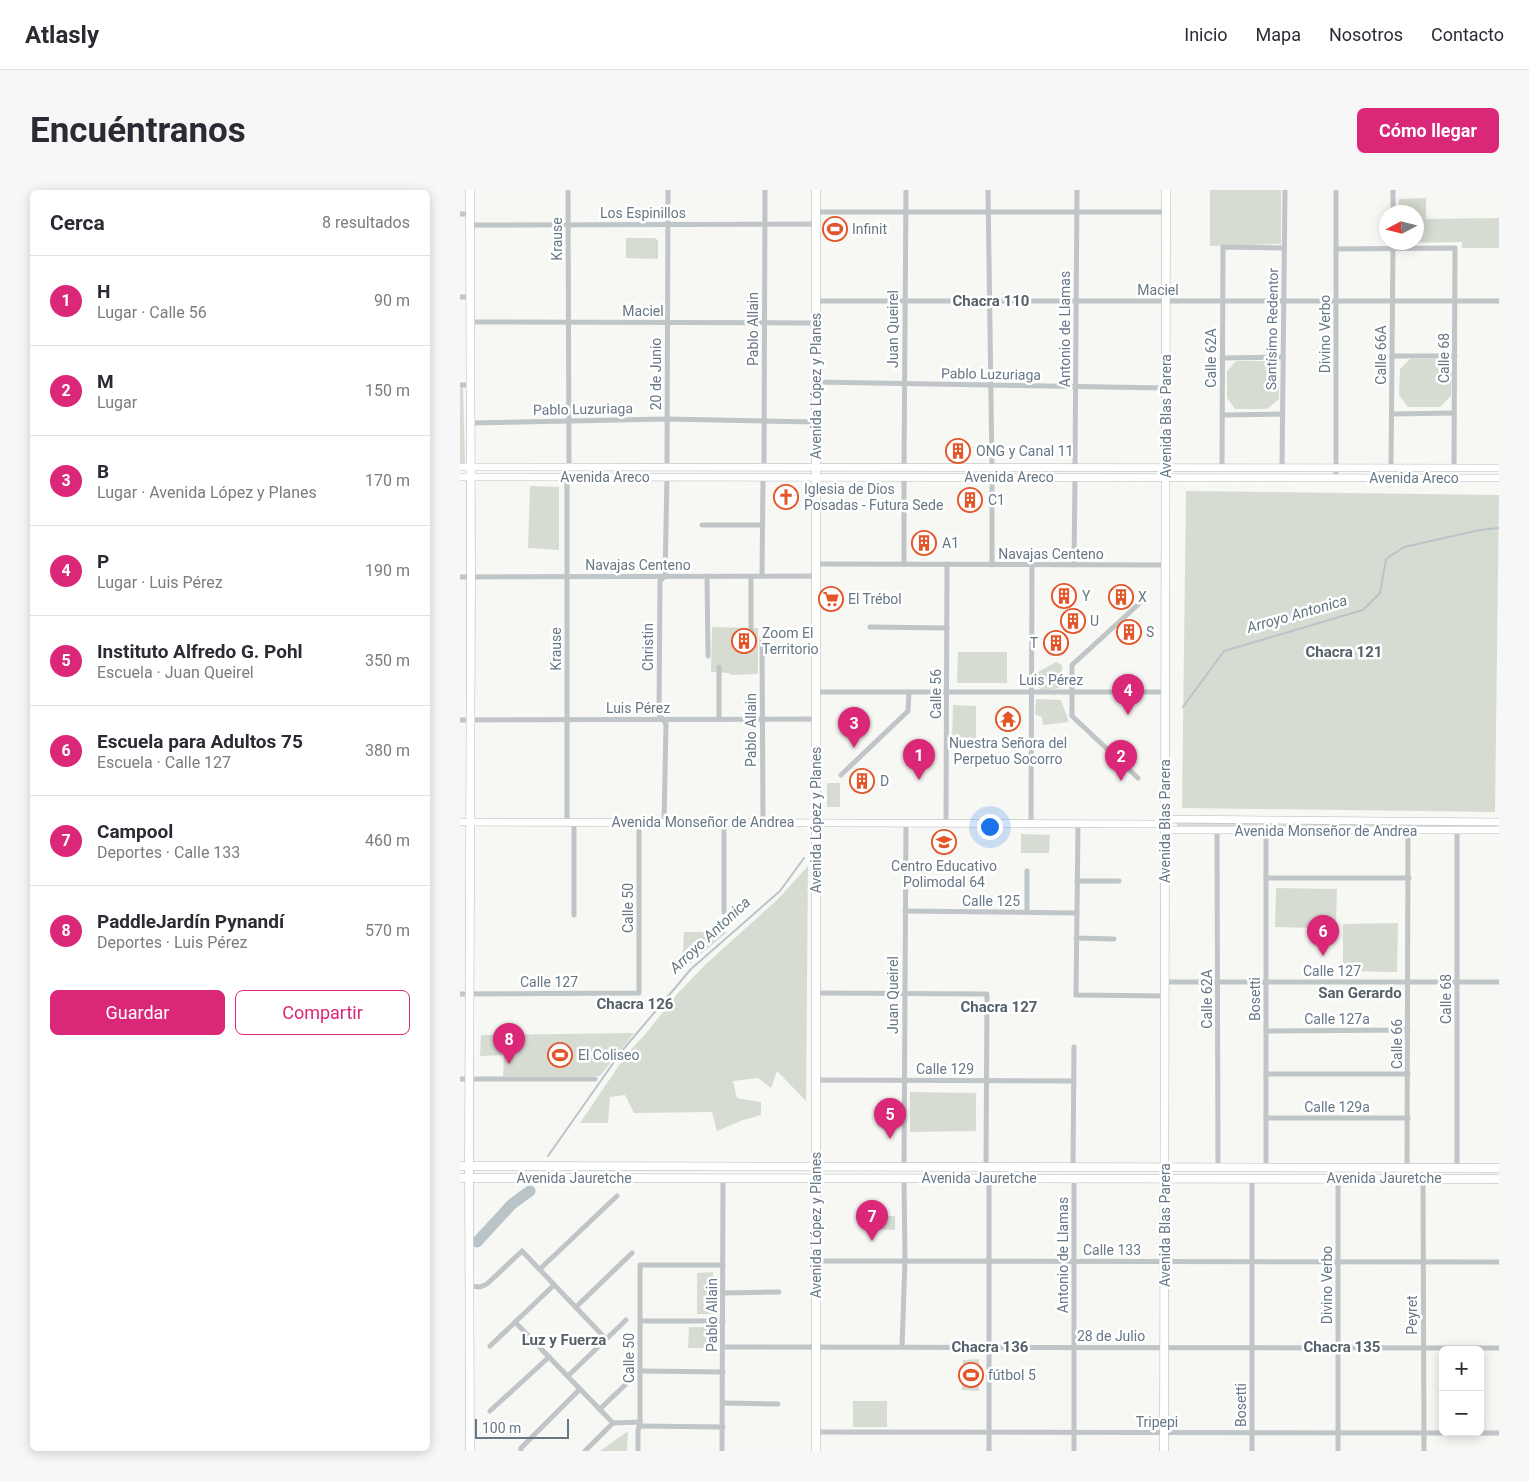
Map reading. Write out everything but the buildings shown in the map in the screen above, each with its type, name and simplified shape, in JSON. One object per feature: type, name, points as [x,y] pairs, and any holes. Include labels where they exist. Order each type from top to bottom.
[{"type":"main road","points":[[470,190],[470,1451]]},
{"type":"main road","name":"Avenida López y Planes","points":[[816,190],[816,1451]]},
{"type":"main road","name":"Avenida Blas Parera","points":[[1164,1451],[1166,190]]},
{"type":"main road","name":"Avenida Areco","points":[[460,467],[1499,468]]},
{"type":"main road","name":"Avenida Areco","points":[[460,477],[1499,478]]},
{"type":"main road","name":"Avenida Monseñor de Andrea","points":[[460,822],[1155,824],[1165,819],[1499,822]]},
{"type":"main road","name":"Avenida Monseñor de Andrea","points":[[1155,824],[1165,830],[1217,831],[1499,830]]},
{"type":"main road","name":"Avenida Jauretche","points":[[460,1166],[1499,1168]]},
{"type":"main road","name":"Avenida Jauretche","points":[[460,1178],[1499,1178]]},
{"type":"street","name":"Krause","points":[[568,190],[569,467]]},
{"type":"street","name":"20 de Junio","points":[[667,468],[668,190]]},
{"type":"street","name":"Pablo Allain","points":[[764,468],[765,190]]},
{"type":"street","name":"Juan Queirel","points":[[904,468],[906,190]]},
{"type":"street","points":[[988,190],[992,468]]},
{"type":"street","name":"Antonio de Llamas","points":[[1075,468],[1077,190]]},
{"type":"street","name":"Santísimo Redentor","points":[[1282,468],[1285,190]]},
{"type":"street","name":"Divino Verbo","points":[[1336,190],[1336,478]]},
{"type":"street","points":[[1393,190],[1393,205]]},
{"type":"street","points":[[816,212],[1166,212]]},
{"type":"street","points":[[460,214],[470,214]]},
{"type":"street","name":"Los Espinillos","points":[[470,225],[816,224]]},
{"type":"street","name":"Calle 62A","points":[[1222,468],[1223,247],[1284,248]]},
{"type":"street","name":"Calle 68","points":[[1424,249],[1455,248],[1454,468]]},
{"type":"street","points":[[1336,249],[1379,250]]},
{"type":"street","name":"Calle 66A","points":[[1391,468],[1393,250]]},
{"type":"street","points":[[460,297],[470,297]]},
{"type":"street","name":"Maciel","points":[[816,301],[1499,302]]},
{"type":"street","name":"Maciel","points":[[470,322],[816,323]]},
{"type":"street","points":[[1392,356],[1455,356]]},
{"type":"street","points":[[1222,358],[1283,357]]},
{"type":"street","name":"Pablo Luzuriaga","points":[[816,382],[1166,388]]},
{"type":"street","points":[[460,385],[470,385]]},
{"type":"street","points":[[1392,414],[1454,413]]},
{"type":"street","points":[[1222,415],[1282,414]]},
{"type":"street","name":"Pablo Luzuriaga","points":[[470,423],[667,419],[816,422]]},
{"type":"street","name":"Krause","points":[[567,477],[567,720],[574,915]]},
{"type":"street","points":[[665,577],[667,477]]},
{"type":"street","points":[[762,576],[763,477]]},
{"type":"street","points":[[904,477],[904,564]]},
{"type":"street","points":[[992,477],[992,564]]},
{"type":"street","points":[[1074,565],[1075,478]]},
{"type":"street","points":[[702,525],[763,525]]},
{"type":"street","name":"Navajas Centeno","points":[[816,564],[1165,565]]},
{"type":"street","name":"Calle 56","points":[[946,823],[947,564]]},
{"type":"street","points":[[1031,824],[1032,565]]},
{"type":"street","points":[[707,576],[708,656]]},
{"type":"street","points":[[750,576],[751,630]]},
{"type":"street","name":"Navajas Centeno","points":[[460,577],[816,576]]},
{"type":"street","name":"Christin","points":[[662,719],[659,714],[660,581],[665,577]]},
{"type":"street","points":[[1138,778],[1072,716],[1072,666],[1142,601]]},
{"type":"street","points":[[870,627],[947,628]]},
{"type":"street","name":"Pablo Allain","points":[[762,638],[763,822]]},
{"type":"street","points":[[719,667],[719,720]]},
{"type":"street","name":"Luis Pérez","points":[[816,692],[1165,692]]},
{"type":"street","points":[[841,775],[908,711],[909,692]]},
{"type":"street","points":[[662,719],[666,724],[664,822]]},
{"type":"street","name":"Luis Pérez","points":[[460,720],[816,719]]},
{"type":"street","name":"Calle 50","points":[[639,822],[639,993]]},
{"type":"street","points":[[724,822],[724,912]]},
{"type":"street","name":"Juan Queirel","points":[[904,1167],[906,823]]},
{"type":"street","points":[[1078,824],[1076,995],[1165,996]]},
{"type":"street","name":"Calle 66","points":[[1407,1168],[1408,830]]},
{"type":"street","name":"Calle 68","points":[[1457,830],[1457,1168]]},
{"type":"street","name":"Calle 62A","points":[[1217,831],[1218,1167]]},
{"type":"street","name":"Bosetti","points":[[1266,831],[1266,1167]]},
{"type":"street","points":[[1027,912],[1028,871]]},
{"type":"street","points":[[1266,878],[1409,878]]},
{"type":"street","points":[[1077,881],[1118,881]]},
{"type":"street","name":"Calle 125","points":[[905,911],[1076,913]]},
{"type":"street","points":[[1076,938],[1114,939]]},
{"type":"street","name":"Calle 127","points":[[1165,982],[1499,982]]},
{"type":"street","name":"Calle 127","points":[[460,994],[639,993]]},
{"type":"street","points":[[816,993],[987,994],[986,1167]]},
{"type":"street","name":"Calle 127a","points":[[1266,1030],[1408,1030]]},
{"type":"street","points":[[1073,1167],[1074,1047]]},
{"type":"street","points":[[1266,1074],[1408,1074]]},
{"type":"street","points":[[460,1080],[595,1079]]},
{"type":"street","name":"Calle 129","points":[[816,1080],[1074,1081]]},
{"type":"street","name":"Calle 129a","points":[[1266,1118],[1408,1118]]},
{"type":"street","name":"Pablo Allain","points":[[722,1451],[723,1178]]},
{"type":"street","points":[[902,1347],[904,1178]]},
{"type":"street","points":[[989,1178],[989,1451]]},
{"type":"street","name":"Antonio de Llamas","points":[[1074,1178],[1074,1451]]},
{"type":"street","name":"Bosetti","points":[[1252,1178],[1252,1451]]},
{"type":"street","name":"Divino Verbo","points":[[1338,1178],[1338,1451]]},
{"type":"street","name":"Peyret","points":[[1424,1178],[1424,1451]]},
{"type":"street","points":[[540,1270],[617,1196]]},
{"type":"street","points":[[470,1286],[480,1287],[487,1284],[522,1250],[606,1339]]},
{"type":"street","points":[[576,1307],[632,1252]]},
{"type":"street","name":"Calle 133","points":[[816,1261],[1499,1262]]},
{"type":"street","name":"Calle 50","points":[[638,1451],[640,1424],[640,1265],[723,1265]]},
{"type":"street","points":[[490,1346],[554,1285]]},
{"type":"street","points":[[723,1293],[779,1292]]},
{"type":"street","points":[[568,1376],[626,1320]]},
{"type":"street","points":[[641,1321],[723,1321]]},
{"type":"street","points":[[515,1322],[613,1422],[723,1427]]},
{"type":"street","name":"28 de Julio","points":[[723,1347],[1499,1348]]},
{"type":"street","points":[[490,1411],[549,1357]]},
{"type":"street","points":[[640,1371],[723,1372]]},
{"type":"street","points":[[600,1409],[626,1384]]},
{"type":"street","points":[[521,1451],[521,1448],[580,1389]]},
{"type":"street","points":[[723,1403],[778,1404]]},
{"type":"street","points":[[585,1451],[613,1422]]},
{"type":"street","name":"Tripepi","points":[[816,1432],[1499,1433]]},
{"type":"shaded area","points":[[1210,190],[1281,190],[1281,244],[1210,246]]},
{"type":"shaded area","points":[[1426,198],[1426,219],[1499,218],[1499,248],[1462,248],[1462,242],[1424,243],[1424,205],[1399,205],[1399,199]]},
{"type":"shaded area","points":[[626,238],[654,238],[658,240],[658,259],[626,258]]},
{"type":"shaded area","points":[[1410,359],[1444,359],[1452,371],[1451,396],[1440,407],[1408,407],[1399,395],[1400,369]]},
{"type":"shaded area","points":[[1236,361],[1270,361],[1278,373],[1279,399],[1267,409],[1235,409],[1227,398],[1227,371]]},
{"type":"shaded area","points":[[460,388],[463,388],[465,463],[460,463]]},
{"type":"shaded area","points":[[530,486],[559,487],[559,550],[528,548]]},
{"type":"shaded area","points":[[1186,491],[1499,495],[1495,812],[1182,808]]},
{"type":"shaded area","points":[[712,627],[758,628],[758,673],[730,675],[729,673],[711,672]]},
{"type":"shaded area","points":[[958,652],[1007,652],[1007,683],[957,683]]},
{"type":"shaded area","points":[[1056,662],[1062,665],[1061,688],[1041,690],[1038,687],[1038,672]]},
{"type":"shaded area","points":[[1036,699],[1061,700],[1069,722],[1043,725],[1042,717],[1035,714]]},
{"type":"shaded area","points":[[953,705],[976,706],[976,741],[952,740]]},
{"type":"shaded area","points":[[827,783],[840,783],[840,807],[827,807]]},
{"type":"shaded area","points":[[1177,823],[1492,823],[1493,826],[1177,826]]},
{"type":"shaded area","points":[[1021,834],[1050,835],[1049,853],[1021,853]]},
{"type":"shaded area","points":[[808,866],[806,1101],[777,1071],[771,1088],[758,1078],[733,1081],[737,1098],[761,1102],[761,1115],[717,1131],[712,1112],[634,1113],[625,1095],[610,1097],[608,1123],[580,1123],[626,1055],[678,993],[706,964],[777,900]]},
{"type":"shaded area","points":[[1276,888],[1337,889],[1336,921],[1312,921],[1312,928],[1275,927]]},
{"type":"shaded area","points":[[1398,923],[1397,972],[1343,971],[1343,924]]},
{"type":"shaded area","points":[[684,932],[727,932],[682,970]]},
{"type":"shaded area","name":"El Coliseo","points":[[634,1033],[600,1076],[503,1076],[504,1055],[480,1056],[481,1035]]},
{"type":"shaded area","points":[[910,1092],[976,1093],[976,1131],[910,1132]]},
{"type":"shaded area","points":[[869,1216],[895,1216],[895,1230],[869,1229]]},
{"type":"shaded area","points":[[713,1272],[713,1314],[697,1314],[697,1273]]},
{"type":"shaded area","points":[[689,1327],[712,1327],[712,1348],[688,1348]]},
{"type":"shaded area","name":"fútbol 5","points":[[979,1359],[979,1391],[962,1390],[963,1360]]},
{"type":"shaded area","points":[[853,1401],[887,1401],[887,1427],[853,1427]]},
{"type":"shaded area","points":[[628,1431],[627,1451],[600,1451]]},
{"type":"waterway","name":"Arroyo Antonica","points":[[1183,707],[1224,651],[1363,610],[1380,593],[1386,559],[1404,547],[1480,530],[1499,528]]},
{"type":"waterway","name":"Arroyo Antonica","points":[[548,1156],[621,1052],[691,969],[780,891],[804,858]]},
{"type":"waterway","name":"Arroyo Antonica","points":[[477,1242],[512,1204],[530,1191]]},
{"type":"place","name":"Infinit","points":[[835,229]]},
{"type":"place","name":"ONG y Canal 11","points":[[958,451]]},
{"type":"place","name":"Iglesia de Dios Posadas - Futura Sede","points":[[786,497]]},
{"type":"place","name":"C1","points":[[970,500]]},
{"type":"place","name":"A1","points":[[924,543]]},
{"type":"place","name":"Y","points":[[1064,596]]},
{"type":"place","name":"X","points":[[1121,597]]},
{"type":"place","name":"El Trébol","points":[[831,599]]},
{"type":"place","name":"U","points":[[1073,621]]},
{"type":"place","name":"S","points":[[1129,632]]},
{"type":"place","name":"Zoom El Territorio","points":[[744,641]]},
{"type":"place","name":"T","points":[[1056,643]]},
{"type":"place","name":"P","points":[[1128,715]]},
{"type":"place","name":"Nuestra Señora del Perpetuo Socorro","points":[[1008,719]]},
{"type":"place","name":"B","points":[[854,748]]},
{"type":"place","name":"H","points":[[919,780]]},
{"type":"place","name":"D","points":[[862,781]]},
{"type":"place","name":"M","points":[[1121,781]]},
{"type":"place","name":"Centro Educativo Polimodal 64","points":[[944,842]]},
{"type":"place","name":"Escuela para Adultos 75","points":[[1323,956]]},
{"type":"place","name":"El Coliseo","points":[[560,1055]]},
{"type":"place","name":"PaddleJardín Pynandí","points":[[509,1064]]},
{"type":"place","name":"Instituto Alfredo G. Pohl","points":[[890,1139]]},
{"type":"place","name":"Campool","points":[[872,1241]]},
{"type":"place","name":"fútbol 5","points":[[971,1375]]},
{"type":"district","name":"Chacra 110","points":[[991,301]]},
{"type":"district","name":"Chacra 121","points":[[1344,652]]},
{"type":"district","name":"San Gerardo","points":[[1360,993]]},
{"type":"district","name":"Chacra 126","points":[[635,1004]]},
{"type":"district","name":"Chacra 127","points":[[999,1007]]},
{"type":"district","name":"Luz y Fuerza","points":[[564,1340]]},
{"type":"district","name":"Chacra 136","points":[[990,1347]]},
{"type":"district","name":"Chacra 135","points":[[1342,1347]]}]
